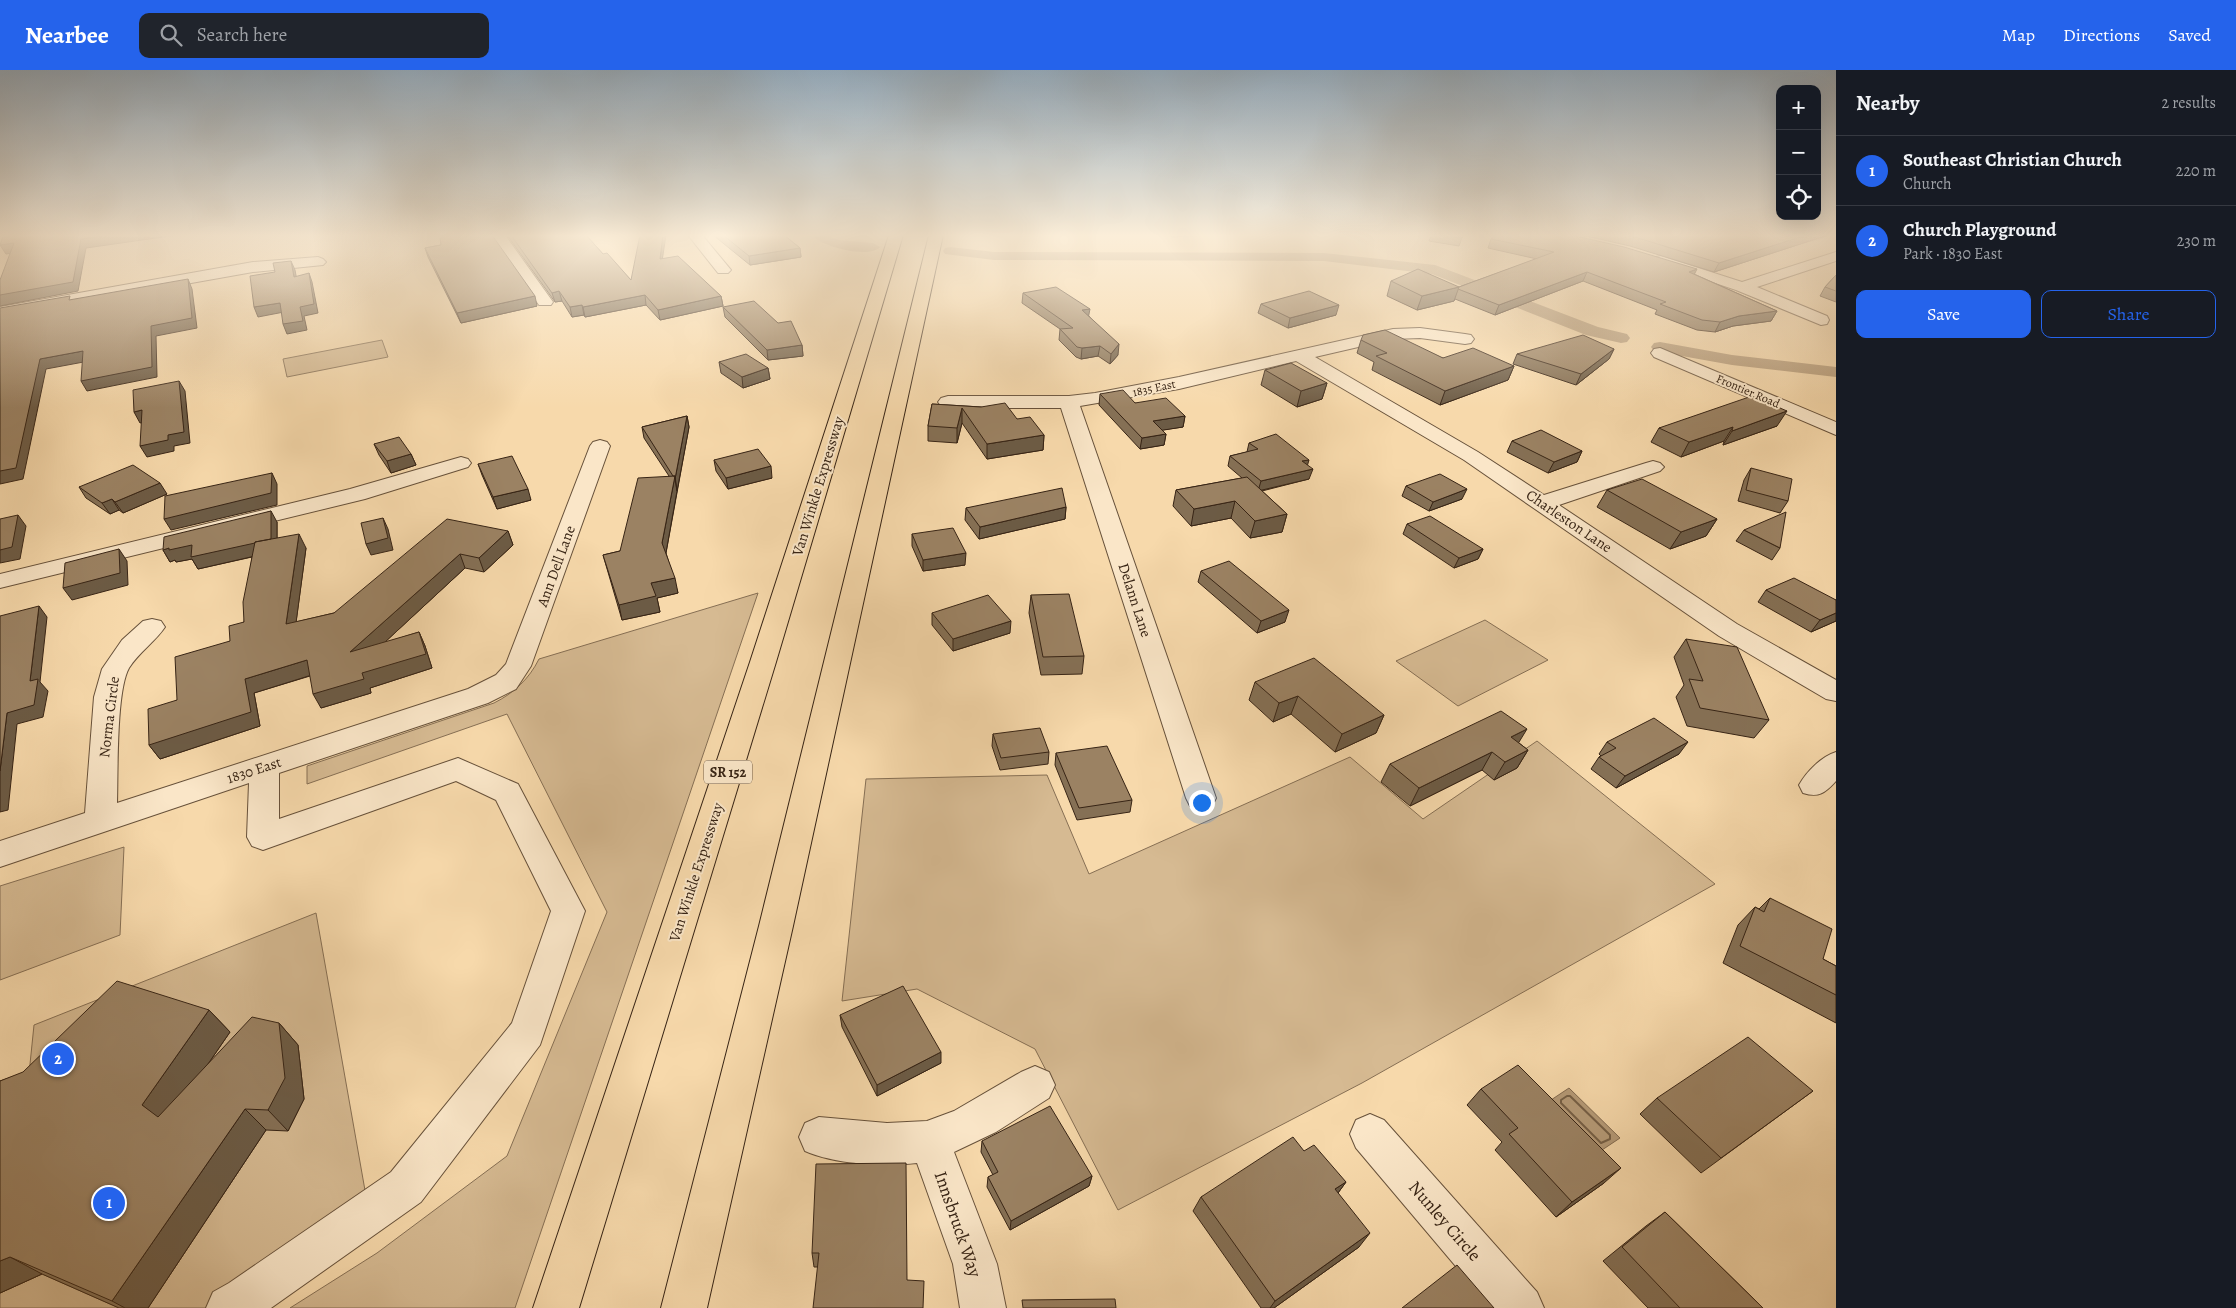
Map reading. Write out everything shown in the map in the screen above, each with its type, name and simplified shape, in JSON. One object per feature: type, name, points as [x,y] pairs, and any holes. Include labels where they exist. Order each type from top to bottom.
[{"type":"main road","name":"Van Winkle Expressway","points":[[556,1308],[763,662],[878,293]]},
{"type":"main road","points":[[684,1308],[774,935],[923,293]]},
{"type":"street","points":[[0,312],[111,293]]},
{"type":"street","points":[[539,293],[545,302]]},
{"type":"street","points":[[1756,293],[1821,320]]},
{"type":"street","name":"1835 East","points":[[948,402],[1069,402],[1150,389],[1393,334],[1420,333],[1465,339]]},
{"type":"street","name":"Frontier Road","points":[[1660,353],[1836,429]]},
{"type":"street","name":"Charleston Lane","points":[[1298,355],[1436,435],[1543,503],[1728,630],[1836,692]]},
{"type":"street","name":"Delann Lane","points":[[1069,402],[1201,798]]},
{"type":"street","name":"Ann Dell Lane","points":[[506,682],[518,666],[524,653],[600,446]]},
{"type":"street","points":[[0,581],[357,494],[461,463]]},
{"type":"street","points":[[1543,503],[1653,467]]},
{"type":"street","name":"Norma Circle","points":[[100,822],[108,697],[115,669],[131,646],[152,627]]},
{"type":"street","name":"1830 East","points":[[0,854],[478,696],[506,682]]},
{"type":"street","points":[[1814,785],[1836,763]]},
{"type":"street","points":[[240,1305],[406,1187],[527,1033],[568,911],[507,792],[458,769],[262,837],[264,767]]},
{"type":"street","points":[[819,1137],[899,1144],[929,1141],[962,1128],[1036,1085]]},
{"type":"street","name":"Nunley Circle","points":[[1370,1134],[1521,1308]]},
{"type":"street","name":"Innsbruck Way","points":[[929,1141],[975,1264],[983,1308]]},
{"type":"shaded area","points":[[382,340],[388,357],[287,377],[283,359]]},
{"type":"shaded area","points":[[758,593],[515,1308],[290,1308],[377,1253],[507,1156],[607,912],[507,714],[307,784],[307,766],[494,703],[520,685],[531,673],[539,659]]},
{"type":"shaded area","points":[[1485,620],[1548,660],[1458,706],[1396,661]]},
{"type":"shaded area","points":[[1537,741],[1715,884],[1362,1083],[1118,1210],[1035,1049],[917,989],[842,1001],[866,779],[1047,775],[1089,874],[1350,757],[1423,819]]},
{"type":"shaded area","points":[[124,847],[120,935],[0,980],[0,886]]},
{"type":"shaded area","points":[[316,913],[369,1213],[228,1308],[148,1308],[245,1068],[210,1061],[229,1032],[26,1103],[34,1025]]},
{"type":"shaded area","points":[[42,1274],[119,1308],[0,1308],[0,1293]]},
{"type":"water","points":[[1569,1088],[1620,1138],[1602,1150],[1551,1100]]},
{"type":"building","points":[[110,293],[189,293],[192,318],[151,326],[152,367],[81,381],[83,351],[40,359],[16,468],[0,471],[0,308],[70,296],[69,300]]},
{"type":"building","points":[[252,293],[312,293],[314,304],[300,307],[303,321],[283,324],[280,303],[254,307]]},
{"type":"building","points":[[447,293],[533,293],[535,296],[457,313]]},
{"type":"building","points":[[560,293],[718,293],[721,296],[658,310],[645,295],[583,307],[582,305],[570,307]]},
{"type":"building","points":[[1023,293],[1065,293],[1090,309],[1082,310],[1119,344],[1111,354],[1100,346],[1077,347],[1060,329],[1073,328]]},
{"type":"building","points":[[1302,293],[1313,293],[1339,305],[1290,318],[1261,304]]},
{"type":"building","points":[[1415,293],[1435,293],[1422,296]]},
{"type":"building","points":[[1468,293],[1532,293],[1499,305]]},
{"type":"building","points":[[1642,293],[1736,293],[1777,311],[1739,316],[1720,322],[1702,320],[1660,304],[1666,302]]},
{"type":"building","points":[[754,301],[778,323],[791,321],[802,345],[767,350],[723,307]]},
{"type":"building","points":[[1385,330],[1443,358],[1473,348],[1514,366],[1445,391],[1376,356],[1387,353],[1361,340],[1363,335]]},
{"type":"building","points":[[1583,335],[1614,349],[1581,374],[1517,354]]},
{"type":"building","points":[[746,354],[768,368],[742,377],[719,362]]},
{"type":"building","points":[[1291,363],[1327,383],[1301,391],[1265,370]]},
{"type":"building","points":[[179,381],[184,432],[168,435],[168,440],[140,446],[142,410],[134,412],[133,390]]},
{"type":"building","points":[[1123,390],[1135,403],[1166,398],[1185,416],[1153,421],[1166,434],[1142,438],[1100,394]]},
{"type":"building","points":[[1752,396],[1787,411],[1732,431],[1733,427],[1689,442],[1659,428]]},
{"type":"building","points":[[1005,403],[1017,419],[1030,417],[1044,435],[987,444],[962,408],[957,428],[928,426],[932,404],[981,407]]},
{"type":"building","points":[[687,416],[675,479],[675,476],[673,476],[642,427]]},
{"type":"building","points":[[1541,430],[1582,451],[1554,462],[1512,441]]},
{"type":"building","points":[[1276,434],[1309,460],[1302,461],[1313,469],[1261,481],[1230,456],[1258,449],[1249,443]]},
{"type":"building","points":[[399,437],[411,454],[387,461],[374,444]]},
{"type":"building","points":[[758,449],[771,466],[726,478],[714,460]]},
{"type":"building","points":[[512,456],[528,489],[493,497],[478,464]]},
{"type":"building","points":[[133,465],[160,483],[115,502],[112,499],[102,503],[79,487]]},
{"type":"building","points":[[1751,468],[1792,479],[1788,501],[1746,490]]},
{"type":"building","points":[[272,473],[271,493],[164,519],[165,496]]},
{"type":"building","points":[[1440,474],[1467,489],[1433,502],[1406,486]]},
{"type":"building","points":[[675,476],[662,543],[675,578],[651,583],[656,596],[619,605],[603,555],[620,551],[638,478]]},
{"type":"building","points":[[1247,477],[1287,514],[1255,521],[1235,501],[1194,509],[1176,490]]},
{"type":"building","points":[[1642,479],[1717,519],[1681,532],[1607,490]]},
{"type":"building","points":[[1062,488],[1066,507],[980,527],[966,508]]},
{"type":"building","points":[[271,511],[271,539],[191,557],[192,545],[163,550],[164,537]]},
{"type":"building","points":[[1786,512],[1780,548],[1744,530]]},
{"type":"building","points":[[18,515],[12,547],[0,550],[0,519]]},
{"type":"building","points":[[1430,516],[1483,549],[1459,558],[1407,524]]},
{"type":"building","points":[[383,518],[388,538],[366,544],[361,523]]},
{"type":"building","points":[[447,519],[508,531],[479,558],[460,554],[350,652],[419,632],[426,654],[362,673],[364,679],[313,694],[307,660],[245,679],[251,712],[149,745],[148,709],[177,700],[175,657],[230,641],[229,626],[244,622],[243,602],[255,542],[299,534],[286,624],[334,613]]},
{"type":"building","points":[[953,528],[966,553],[923,560],[912,534]]},
{"type":"building","points":[[119,549],[120,573],[63,588],[65,563]]},
{"type":"building","points":[[1229,561],[1289,610],[1261,621],[1201,571]]},
{"type":"building","points":[[1794,578],[1836,600],[1836,613],[1820,620],[1766,590]]},
{"type":"building","points":[[1069,594],[1084,656],[1043,657],[1031,595]]},
{"type":"building","points":[[988,595],[1011,621],[953,639],[932,613]]},
{"type":"building","points":[[39,606],[30,681],[38,679],[34,705],[7,713],[0,771],[0,616]]},
{"type":"building","points":[[1686,639],[1737,647],[1769,720],[1700,708],[1689,679],[1703,681]]},
{"type":"building","points":[[1314,658],[1384,715],[1342,734],[1298,696],[1279,703],[1255,682]]},
{"type":"building","points":[[1501,711],[1527,729],[1511,737],[1528,750],[1505,762],[1492,752],[1419,788],[1390,764]]},
{"type":"building","points":[[1654,718],[1688,742],[1625,776],[1599,757],[1616,748],[1607,742]]},
{"type":"building","points":[[1040,728],[1049,752],[1001,758],[993,734]]},
{"type":"building","points":[[1107,746],[1132,800],[1079,808],[1056,753]]},
{"type":"building","points":[[1770,898],[1832,929],[1823,959],[1836,966],[1836,995],[1740,946],[1755,907],[1764,912]]},
{"type":"building","points":[[117,981],[209,1010],[142,1105],[158,1117],[252,1017],[279,1023],[285,1078],[268,1110],[245,1109],[112,1301],[10,1257],[0,1261],[0,1081],[23,1072]]},
{"type":"building","points":[[903,986],[941,1052],[877,1085],[840,1015]]},
{"type":"building","points":[[1748,1037],[1813,1091],[1721,1158],[1657,1098]]},
{"type":"building","points":[[1518,1065],[1621,1168],[1572,1202],[1509,1134],[1518,1128],[1481,1089]]},
{"type":"building","points":[[1050,1106],[1092,1176],[1011,1221],[988,1177],[998,1172],[982,1141]]},
{"type":"building","points":[[1293,1137],[1304,1151],[1314,1145],[1346,1182],[1335,1189],[1370,1233],[1275,1301],[1201,1197]]},
{"type":"building","points":[[906,1163],[907,1280],[924,1281],[923,1308],[813,1308],[819,1253],[812,1253],[816,1164]]},
{"type":"building","points":[[1665,1212],[1763,1308],[1680,1308],[1622,1247]]},
{"type":"building","points":[[1457,1265],[1494,1308],[1402,1308]]},
{"type":"building","points":[[1115,1299],[1116,1308],[1023,1308],[1022,1300]]},
{"type":"waterway","points":[[1494,293],[1592,331],[1621,338]]},
{"type":"waterway","points":[[1660,347],[1732,360],[1836,372]]},
{"type":"place","name":"Church Playground","points":[[58,1059]]},
{"type":"place","name":"Southeast Christian Church","points":[[109,1203]]}]
